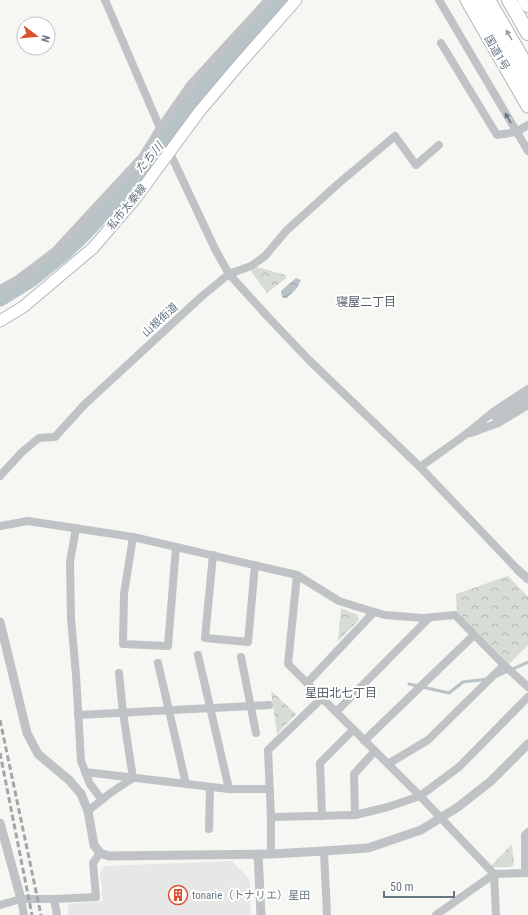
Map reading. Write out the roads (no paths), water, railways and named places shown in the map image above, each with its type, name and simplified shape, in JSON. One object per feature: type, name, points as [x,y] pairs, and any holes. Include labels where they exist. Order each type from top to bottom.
[{"type":"highway","name":"国道1号","points":[[467,0],[528,106]]},
{"type":"highway","points":[[478,0],[528,90]]},
{"type":"highway","points":[[488,0],[528,69]]},
{"type":"highway","points":[[509,0],[528,33]]},
{"type":"highway","points":[[525,0],[528,5]]},
{"type":"main road","name":"私市太秦線","points":[[0,321],[23,306],[93,248],[135,198],[199,112],[296,0]]},
{"type":"street","points":[[105,0],[160,128]]},
{"type":"street","points":[[0,289],[18,279],[55,251],[142,157],[190,85],[268,0]]},
{"type":"street","points":[[439,0],[528,151]]},
{"type":"street","points":[[441,43],[497,134],[516,132],[528,125]]},
{"type":"street","name":"山根街道","points":[[0,475],[22,452],[39,438],[55,437],[84,405],[201,296],[229,274],[251,266],[266,256],[286,231],[339,183],[395,136],[416,165],[440,145]]},
{"type":"street","points":[[169,152],[215,249],[229,274],[309,360],[420,467],[528,579]]},
{"type":"street","points":[[420,467],[465,435],[493,412],[528,389]]},
{"type":"street","points":[[465,435],[528,398]]},
{"type":"street","points":[[465,435],[498,423],[528,405]]},
{"type":"street","points":[[0,526],[28,522],[133,537],[297,575],[339,600],[385,615],[423,618],[455,616],[528,687]]},
{"type":"street","points":[[76,528],[70,562],[71,619],[76,675],[80,761],[90,784],[102,800]]},
{"type":"street","points":[[133,537],[124,594],[123,644],[168,646],[176,547]]},
{"type":"street","points":[[212,555],[205,638],[248,642],[255,565]]},
{"type":"street","points":[[297,575],[288,664],[420,796],[494,874],[496,915]]},
{"type":"street","points":[[307,683],[374,612]]},
{"type":"street","points":[[336,712],[429,618]]},
{"type":"street","points":[[0,622],[27,733],[38,754],[69,780],[81,794],[88,811],[94,845],[100,853],[109,856],[271,854],[368,848],[420,830],[458,807],[491,781],[528,744]]},
{"type":"street","points":[[364,740],[474,635]]},
{"type":"street","points":[[198,655],[229,789]]},
{"type":"street","points":[[241,658],[256,733]]},
{"type":"street","points":[[158,663],[186,784]]},
{"type":"street","points":[[388,764],[428,740],[504,665]]},
{"type":"street","points":[[119,673],[123,713],[133,778]]},
{"type":"street","points":[[271,817],[355,815],[388,807],[420,796],[459,767],[528,696]]},
{"type":"street","points":[[271,854],[268,750],[322,698]]},
{"type":"street","points":[[78,715],[269,705]]},
{"type":"street","points":[[322,816],[320,763],[353,730]]},
{"type":"street","points":[[355,815],[354,774],[375,752]]},
{"type":"street","points":[[85,772],[229,789],[270,789]]},
{"type":"street","points":[[88,811],[109,794],[133,778]]},
{"type":"street","points":[[209,829],[210,787]]},
{"type":"street","points":[[0,823],[24,915]]},
{"type":"street","points":[[436,915],[494,874],[526,873],[525,835],[528,832]]},
{"type":"street","points":[[324,851],[327,915]]},
{"type":"street","points":[[0,905],[20,899],[96,898],[93,863],[100,853]]},
{"type":"street","points":[[258,854],[261,915]]},
{"type":"street","points":[[54,899],[57,915]]},
{"type":"water","points":[[296,278],[301,280],[297,288],[287,298],[283,298],[281,291]]},
{"type":"waterway","name":"たち川","points":[[0,298],[32,278],[63,253],[85,232],[158,148],[176,122],[254,28],[282,0]]},
{"type":"waterway","points":[[497,676],[528,662]]},
{"type":"waterway","points":[[409,684],[449,693],[463,682],[488,679]]},
{"type":"railway","points":[[0,720],[41,915]]},
{"type":"railway","points":[[0,753],[32,915]]},
{"type":"place","name":"tonarie（トナリエ）星田","points":[[178,895]]},
{"type":"district","name":"寝屋二丁目","points":[[366,302]]},
{"type":"district","name":"星田北七丁目","points":[[341,693]]}]
